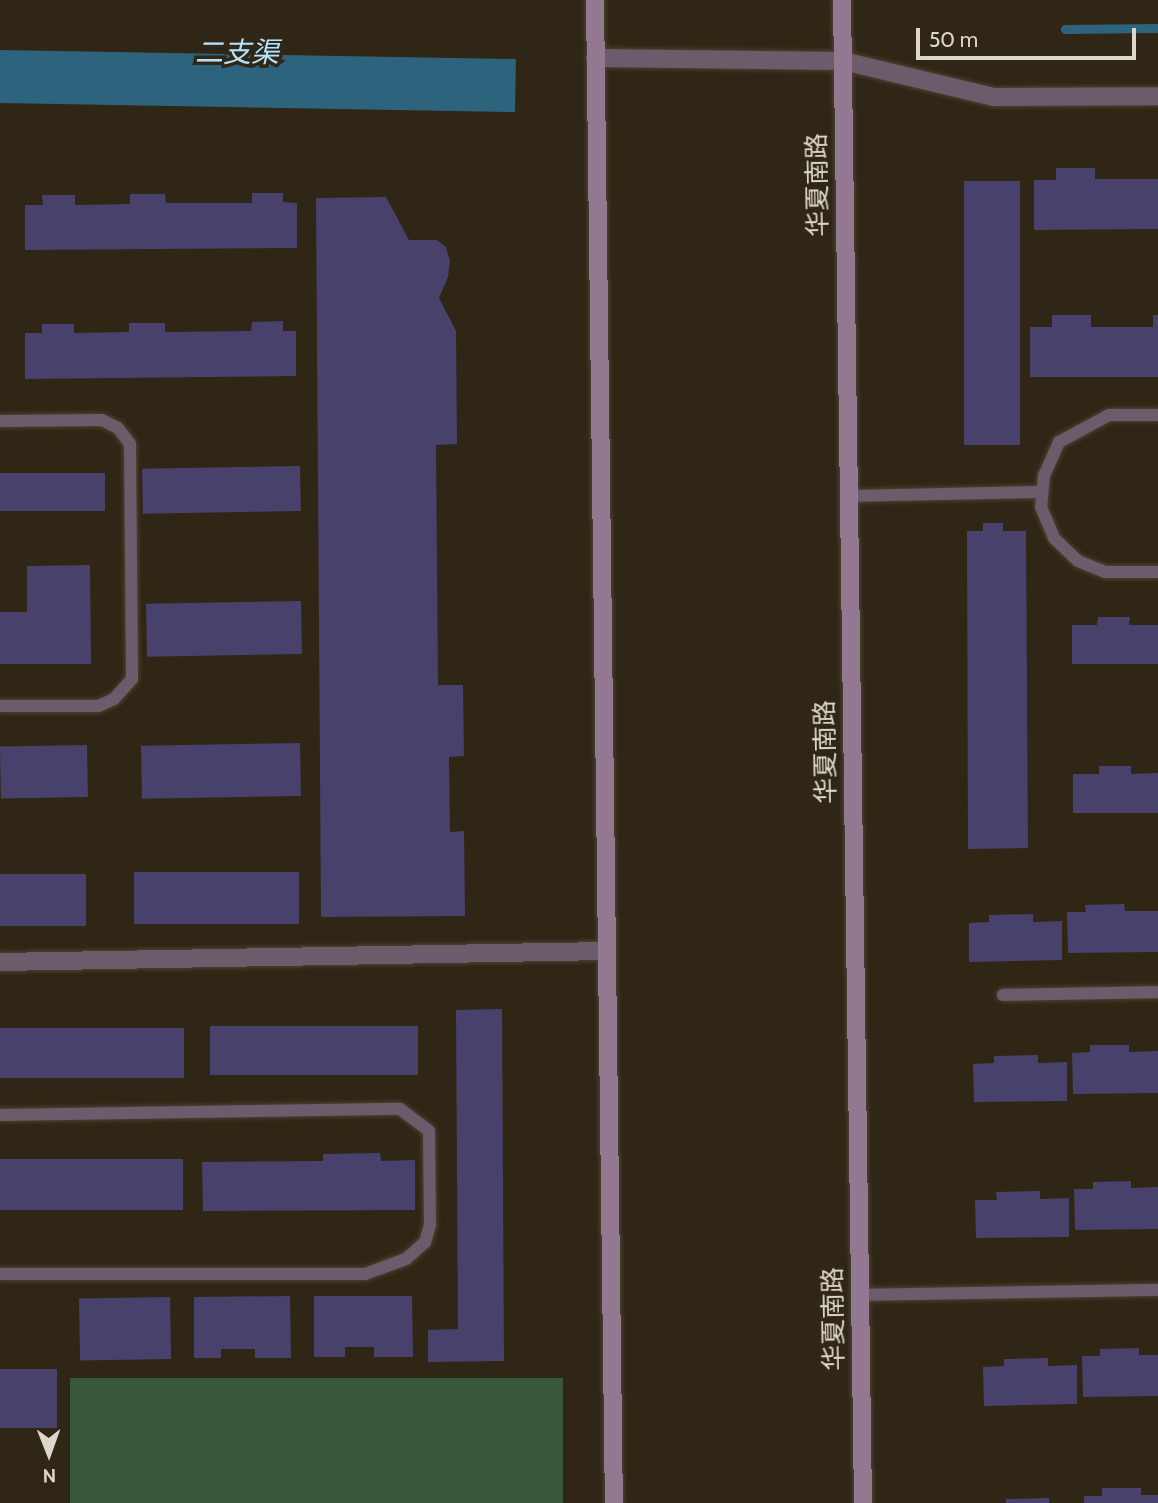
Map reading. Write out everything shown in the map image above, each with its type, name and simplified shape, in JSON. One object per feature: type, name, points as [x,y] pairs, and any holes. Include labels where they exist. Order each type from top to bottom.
[{"type":"street","points":[[595,0],[614,1503]]},
{"type":"street","name":"华夏南路","points":[[842,0],[863,1503]]},
{"type":"street","points":[[595,58],[843,61],[994,97],[1158,96]]},
{"type":"street","points":[[0,962],[607,951]]},
{"type":"lane","points":[[1158,415],[1109,415],[1059,442],[1044,475],[1041,508],[1054,538],[1078,561],[1105,572],[1158,572]]},
{"type":"lane","points":[[0,421],[103,420],[118,428],[130,444],[132,679],[114,699],[98,706],[0,706]]},
{"type":"lane","points":[[849,496],[1042,492]]},
{"type":"lane","points":[[1003,995],[1158,992]]},
{"type":"lane","points":[[0,1115],[400,1109],[429,1131],[430,1225],[425,1242],[406,1259],[365,1274],[0,1274]]},
{"type":"lane","points":[[860,1295],[1158,1290]]},
{"type":"green space","points":[[70,1378],[563,1378],[563,1503],[70,1503]]},
{"type":"water","points":[[0,50],[516,59],[515,112],[0,103]]},
{"type":"building","points":[[1056,168],[1095,168],[1095,179],[1158,179],[1158,229],[1034,230],[1034,180],[1056,180]]},
{"type":"building","points":[[964,181],[1020,181],[1020,445],[964,445]]},
{"type":"building","points":[[252,193],[283,193],[283,202],[297,203],[297,248],[25,250],[25,205],[43,205],[42,195],[75,195],[75,205],[130,204],[130,194],[165,194],[166,203],[252,203]]},
{"type":"building","points":[[386,197],[409,240],[437,240],[446,247],[450,261],[448,277],[439,298],[456,331],[457,444],[436,445],[438,685],[463,685],[464,756],[449,757],[450,832],[464,831],[465,916],[321,917],[316,198]]},
{"type":"building","points":[[1052,315],[1091,315],[1091,327],[1153,327],[1153,315],[1158,315],[1158,377],[1030,377],[1030,327],[1052,327]]},
{"type":"building","points":[[283,321],[283,331],[296,331],[296,376],[25,379],[25,333],[42,333],[42,324],[74,324],[74,333],[129,332],[129,323],[165,323],[165,332],[251,331],[252,322]]},
{"type":"building","points":[[300,466],[301,511],[143,514],[142,469]]},
{"type":"building","points":[[0,473],[105,473],[105,511],[0,511]]},
{"type":"building","points":[[983,523],[1003,523],[1003,531],[1026,531],[1028,848],[968,849],[967,531],[983,531]]},
{"type":"building","points":[[90,565],[91,664],[0,664],[0,612],[27,612],[27,566]]},
{"type":"building","points":[[301,601],[302,654],[147,657],[146,604]]},
{"type":"building","points":[[1098,617],[1130,617],[1129,625],[1158,625],[1158,664],[1072,664],[1072,625],[1097,625]]},
{"type":"building","points":[[300,743],[301,796],[142,799],[141,746]]},
{"type":"building","points":[[87,745],[88,797],[1,799],[0,747]]},
{"type":"building","points":[[1099,766],[1131,766],[1131,774],[1158,773],[1158,813],[1073,813],[1073,774],[1099,774]]},
{"type":"building","points":[[134,872],[299,872],[299,924],[134,924]]},
{"type":"building","points":[[0,874],[86,874],[86,926],[0,926]]},
{"type":"building","points":[[1124,904],[1125,911],[1158,911],[1158,952],[1068,953],[1067,912],[1086,912],[1085,905]]},
{"type":"building","points":[[1033,914],[1033,922],[1062,921],[1062,960],[969,962],[969,923],[989,922],[989,915]]},
{"type":"building","points":[[502,1009],[504,1361],[428,1362],[428,1330],[458,1329],[456,1010]]},
{"type":"building","points":[[210,1026],[418,1026],[418,1075],[210,1075]]},
{"type":"building","points":[[0,1028],[184,1028],[184,1078],[0,1078]]},
{"type":"building","points":[[1090,1045],[1129,1045],[1129,1052],[1158,1051],[1158,1093],[1073,1094],[1072,1053],[1090,1052]]},
{"type":"building","points":[[1038,1055],[1038,1063],[1067,1062],[1067,1101],[974,1102],[973,1064],[994,1063],[994,1056]]},
{"type":"building","points":[[380,1153],[381,1161],[415,1160],[415,1210],[203,1211],[202,1162],[323,1161],[323,1154]]},
{"type":"building","points":[[0,1159],[183,1159],[183,1210],[0,1210]]},
{"type":"building","points":[[1131,1181],[1131,1188],[1158,1187],[1158,1229],[1075,1230],[1074,1189],[1093,1189],[1093,1182]]},
{"type":"building","points":[[1040,1191],[1040,1199],[1069,1198],[1069,1237],[976,1238],[975,1200],[997,1200],[996,1192]]},
{"type":"building","points":[[290,1296],[291,1358],[255,1358],[255,1349],[221,1349],[221,1358],[194,1358],[194,1297]]},
{"type":"building","points":[[314,1296],[412,1296],[413,1357],[374,1357],[374,1347],[345,1347],[345,1357],[314,1357]]},
{"type":"building","points":[[170,1297],[171,1359],[80,1361],[79,1299]]},
{"type":"building","points":[[1139,1348],[1139,1355],[1158,1355],[1158,1396],[1083,1397],[1082,1356],[1100,1356],[1100,1349]]},
{"type":"building","points":[[1048,1358],[1048,1366],[1077,1365],[1077,1404],[984,1406],[983,1367],[1004,1366],[1004,1359]]},
{"type":"building","points":[[0,1369],[57,1369],[57,1428],[0,1428]]},
{"type":"building","points":[[1102,1488],[1141,1488],[1141,1495],[1158,1495],[1158,1503],[1084,1503],[1084,1496],[1102,1496]]},
{"type":"building","points":[[1049,1498],[1049,1503],[1006,1503],[1006,1499]]},
{"type":"waterway","name":"二支渠","points":[[1065,29],[1158,28]]}]
